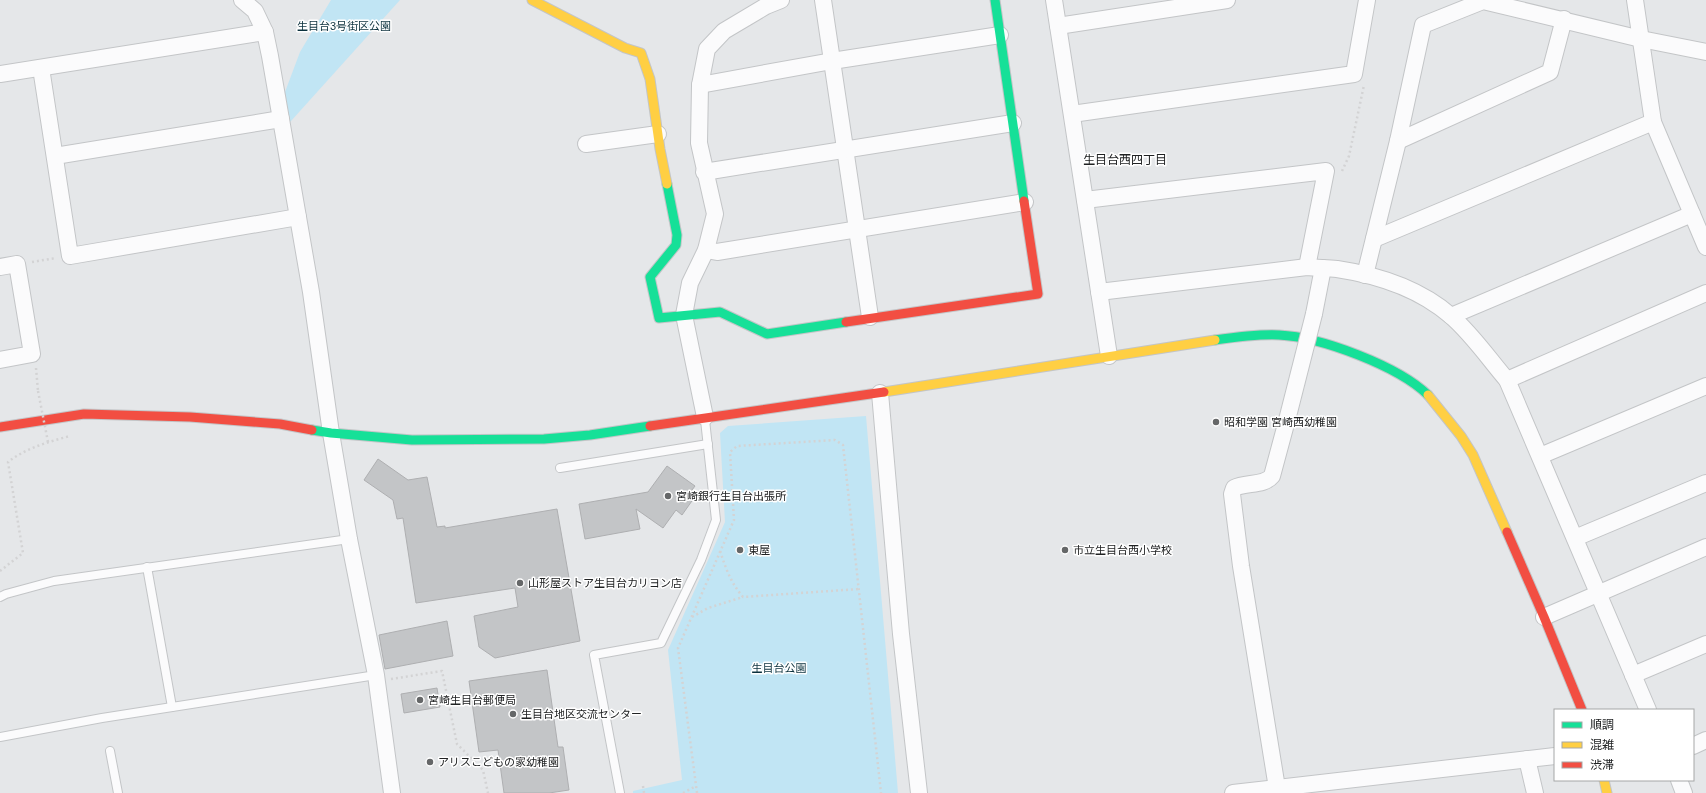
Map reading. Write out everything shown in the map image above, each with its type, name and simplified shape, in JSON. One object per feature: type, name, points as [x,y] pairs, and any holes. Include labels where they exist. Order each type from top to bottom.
[{"type":"street","points":[[242,0],[255,11],[265,32],[311,292],[349,539],[376,678],[392,793]]},
{"type":"street","points":[[532,0],[625,48],[641,53],[650,79],[676,235],[676,244],[650,277],[659,318],[720,312],[768,334],[1038,294],[995,0]]},
{"type":"street","points":[[705,417],[684,315],[690,283],[706,250],[715,214],[698,143],[700,85],[707,49],[724,31],[766,6],[781,0]]},
{"type":"street","points":[[823,0],[870,318]]},
{"type":"street","points":[[1054,0],[1109,356]]},
{"type":"street","points":[[1058,26],[1227,0]]},
{"type":"street","points":[[1072,114],[1354,74],[1368,0]]},
{"type":"street","points":[[1635,0],[1654,122],[1706,247]]},
{"type":"street","points":[[1365,275],[1398,141],[1423,25],[1483,1],[1564,19],[1641,39],[1706,52]]},
{"type":"street","points":[[1398,141],[1550,72],[1564,19]]},
{"type":"street","points":[[0,74],[265,32]]},
{"type":"street","points":[[700,85],[832,61],[1000,35]]},
{"type":"street","points":[[41,68],[70,256],[298,217]]},
{"type":"street","points":[[55,156],[280,119]]},
{"type":"street","points":[[1374,239],[1654,122]]},
{"type":"street","points":[[704,172],[1013,123]]},
{"type":"street","points":[[586,144],[658,134]]},
{"type":"street","points":[[1085,200],[1326,171],[1307,267]]},
{"type":"street","points":[[706,250],[717,252],[1025,202]]},
{"type":"street","points":[[1451,316],[1692,214]]},
{"type":"street","points":[[0,267],[18,264],[32,354],[0,360]]},
{"type":"street","points":[[1099,292],[1307,267],[1323,268],[1336,269],[1382,279],[1404,288],[1431,302],[1451,316],[1471,336],[1507,380],[1648,709]]},
{"type":"street","points":[[1277,788],[1241,566],[1232,494],[1234,488],[1241,485],[1268,481],[1272,476],[1314,314],[1323,268]]},
{"type":"street","points":[[1507,380],[1706,293]]},
{"type":"street","points":[[0,427],[84,414],[190,416],[280,424],[332,433],[412,440],[544,439],[590,435],[705,417],[880,393],[1223,339],[1256,335],[1280,335],[1306,338],[1356,354],[1394,371],[1427,394],[1461,436],[1473,456],[1544,618],[1582,709]]},
{"type":"street","points":[[1540,456],[1706,386]]},
{"type":"street","points":[[880,393],[901,634],[919,793]]},
{"type":"street","points":[[1575,538],[1706,482]]},
{"type":"street","points":[[1544,618],[1706,547]]},
{"type":"street","points":[[1633,675],[1706,644]]},
{"type":"street","points":[[1694,746],[1706,740]]},
{"type":"street","points":[[1232,793],[1554,756]]},
{"type":"street","points":[[1527,759],[1535,793]]},
{"type":"street","points":[[1604,781],[1606,793]]},
{"type":"street","points":[[1679,781],[1684,793]]},
{"type":"lane","points":[[620,793],[594,655],[661,643],[701,560],[716,520],[705,417]]},
{"type":"lane","points":[[560,468],[708,444]]},
{"type":"lane","points":[[0,597],[54,580],[349,539]]},
{"type":"lane","points":[[147,567],[172,707]]},
{"type":"lane","points":[[0,737],[172,707],[376,678]]},
{"type":"lane","points":[[110,751],[118,793]]},
{"type":"path","points":[[1342,170],[1349,156]]},
{"type":"path","points":[[18,264],[70,256]]},
{"type":"path","points":[[37,374],[38,391],[48,442]]},
{"type":"path","points":[[0,572],[23,552],[8,462],[19,454],[48,442],[72,436]]},
{"type":"path","points":[[697,793],[678,648],[734,520],[730,452],[737,446],[835,440],[843,445],[881,793]]},
{"type":"path","points":[[720,551],[728,574],[735,587],[743,597]]},
{"type":"path","points":[[692,617],[708,608],[743,597],[859,589]]},
{"type":"path","points":[[376,678],[442,671],[457,744],[483,770],[488,793]]},
{"type":"path","points":[[643,786],[644,793]]},
{"type":"path","points":[[683,793],[696,786]]},
{"type":"green space","name":"生目台3号街区公園","points":[[331,0],[400,0],[282,131],[279,108],[300,52]]},
{"type":"green space","name":"生目台公園","points":[[866,416],[898,793],[633,793],[633,791],[682,780],[668,650],[725,522],[720,433],[728,426]]},
{"type":"building","name":"山形屋ストア生目台カリヨン店","points":[[378,459],[408,480],[427,477],[437,527],[445,526],[445,528],[557,509],[580,641],[495,658],[479,647],[474,616],[518,607],[515,588],[416,603],[403,518],[397,519],[393,500],[364,480]]},
{"type":"building","points":[[667,466],[695,486],[689,494],[694,498],[682,515],[676,510],[663,528],[636,509],[640,529],[585,539],[579,504],[648,492]]},
{"type":"building","points":[[447,621],[453,656],[385,669],[379,635]]},
{"type":"building","name":"生目台地区交流センター","points":[[547,670],[558,747],[563,747],[569,790],[549,793],[504,793],[498,750],[479,752],[469,681]]},
{"type":"building","name":"宮崎生目台郵便局","points":[[437,688],[440,707],[404,713],[401,694]]},
{"type":"traffic: fast","points":[[995,0],[1024,201]]},
{"type":"traffic: fast","points":[[667,184],[677,235],[676,245],[650,277],[659,318],[720,312],[767,334],[846,322]]},
{"type":"traffic: fast","points":[[1215,340],[1247,336],[1279,335],[1316,341],[1337,347],[1379,364],[1415,384],[1428,395]]},
{"type":"traffic: fast","points":[[312,430],[412,440],[544,439],[590,435],[650,426]]},
{"type":"traffic: slow","points":[[532,0],[625,48],[641,53],[650,79],[660,149],[667,184]]},
{"type":"traffic: slow","points":[[884,392],[1215,340]]},
{"type":"traffic: slow","points":[[1428,395],[1461,436],[1473,455],[1507,532]]},
{"type":"traffic: slow","points":[[1604,781],[1607,793]]},
{"type":"traffic: jam","points":[[846,322],[1038,294],[1024,201]]},
{"type":"traffic: jam","points":[[650,426],[884,392]]},
{"type":"traffic: jam","points":[[0,427],[84,414],[190,417],[280,424],[312,430]]},
{"type":"traffic: jam","points":[[1507,532],[1582,709]]},
{"type":"place","name":"昭和学園 宮崎西幼稚園","points":[[1216,422]]},
{"type":"place","name":"宮崎銀行生目台出張所","points":[[668,496]]},
{"type":"place","name":"東屋","points":[[740,550]]},
{"type":"place","name":"市立生目台西小学校","points":[[1065,550]]},
{"type":"place","name":"山形屋ストア生目台カリヨン店","points":[[520,583]]},
{"type":"place","name":"宮崎生目台郵便局","points":[[420,700]]},
{"type":"place","name":"生目台地区交流センター","points":[[513,714]]},
{"type":"place","name":"アリスこどもの家幼稚園","points":[[430,762]]},
{"type":"district","name":"生目台西四丁目","points":[[1125,160]]}]
